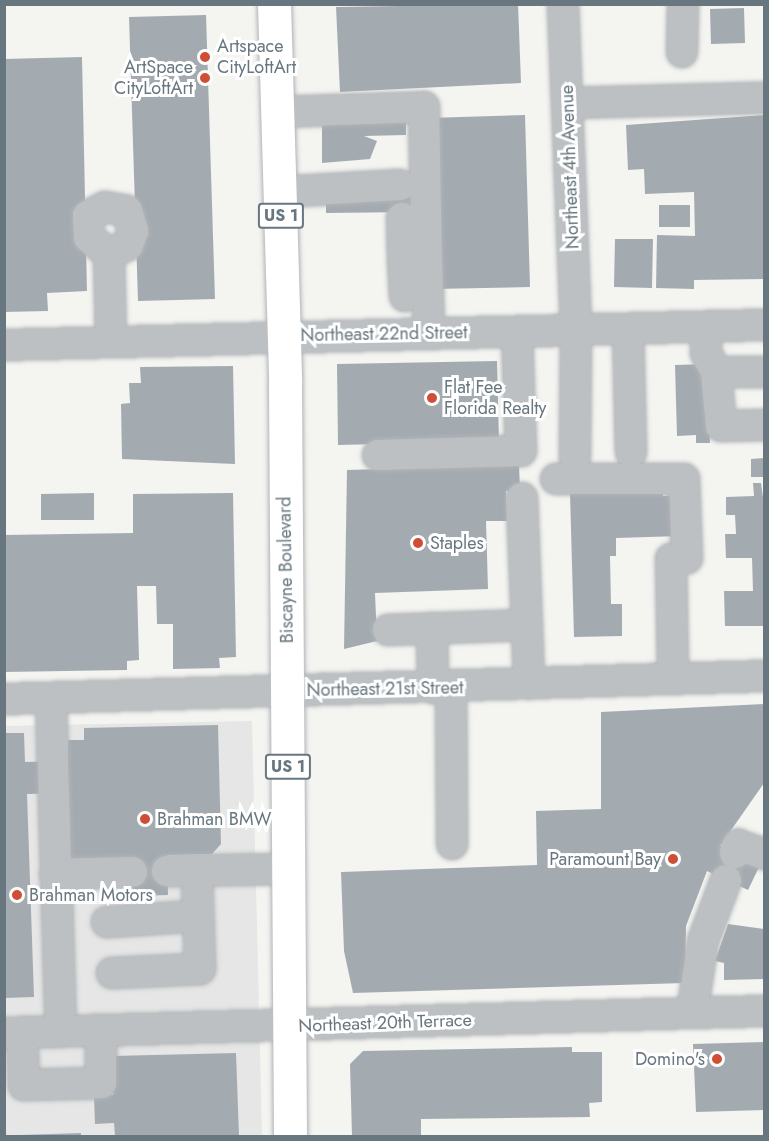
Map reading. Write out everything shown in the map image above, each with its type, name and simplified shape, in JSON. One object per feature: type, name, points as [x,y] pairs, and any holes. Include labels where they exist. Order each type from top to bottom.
[{"type":"main road","name":"Biscayne Boulevard","points":[[274,4],[284,337],[290,1137]]},
{"type":"street","name":"Northeast 4th Avenue","points":[[563,4],[576,330],[566,468],[684,478],[687,558],[671,559],[673,679]]},
{"type":"street","points":[[682,52],[683,4]]},
{"type":"street","points":[[568,103],[765,98]]},
{"type":"street","points":[[277,112],[424,107],[415,258],[405,296]]},
{"type":"street","points":[[280,192],[400,185]]},
{"type":"street","points":[[402,218],[415,258],[429,333]]},
{"type":"street","points":[[109,254],[111,342]]},
{"type":"street","name":"Northeast 22nd Street","points":[[4,345],[765,325]]},
{"type":"street","points":[[706,327],[706,353],[716,372],[721,426],[765,425]]},
{"type":"street","points":[[628,329],[631,452]]},
{"type":"street","points":[[378,455],[521,451],[517,332]]},
{"type":"street","points":[[716,372],[765,372]]},
{"type":"street","points":[[522,498],[529,684]]},
{"type":"street","points":[[388,630],[527,625]]},
{"type":"street","points":[[432,628],[442,688],[453,844]]},
{"type":"street","name":"Northeast 21st Street","points":[[4,699],[442,688],[765,676]]},
{"type":"street","points":[[51,698],[61,1032]]},
{"type":"street","points":[[692,1013],[703,941],[738,845],[765,854]]},
{"type":"street","points":[[167,871],[289,869]]},
{"type":"street","points":[[112,973],[200,969],[197,871]]},
{"type":"street","points":[[55,874],[132,872]]},
{"type":"street","points":[[107,922],[198,916]]},
{"type":"street","name":"Northeast 20th Terrace","points":[[14,1032],[765,1011]]},
{"type":"street","points":[[14,1032],[24,1084],[101,1083],[101,1030]]},
{"type":"shaded area","points":[[252,721],[262,1136],[5,1136],[4,726]]},
{"type":"building","points":[[518,4],[521,83],[340,92],[336,7]]},
{"type":"building","points":[[744,8],[745,43],[711,44],[710,9]]},
{"type":"building","points":[[206,15],[215,299],[138,301],[129,17]]},
{"type":"building","points":[[82,57],[87,291],[47,293],[48,311],[4,312],[4,59]]},
{"type":"building","points":[[322,115],[406,116],[406,135],[364,136],[377,141],[370,159],[322,163]]},
{"type":"building","points":[[525,115],[530,287],[433,289],[428,118]]},
{"type":"building","points":[[764,115],[764,279],[694,280],[694,289],[656,288],[657,235],[695,236],[694,192],[645,194],[644,169],[628,170],[626,125]]},
{"type":"building","points":[[412,197],[412,212],[326,213],[326,198]]},
{"type":"building","points":[[659,205],[690,205],[690,227],[659,227]]},
{"type":"building","points":[[615,239],[653,239],[652,288],[614,287]]},
{"type":"building","points":[[497,361],[499,441],[338,445],[337,364]]},
{"type":"building","points":[[708,364],[710,443],[696,443],[696,435],[677,436],[675,365]]},
{"type":"building","points":[[233,366],[235,464],[122,459],[121,404],[130,403],[129,383],[141,383],[140,367]]},
{"type":"building","points":[[764,458],[764,477],[751,477],[751,459]]},
{"type":"building","name":"Staples","points":[[519,465],[520,490],[506,491],[507,521],[486,521],[488,589],[375,593],[377,641],[344,649],[347,470]]},
{"type":"building","points":[[753,483],[761,483],[764,505],[764,626],[725,626],[724,591],[753,591],[752,558],[726,558],[725,534],[736,534],[735,515],[726,515],[726,497],[754,496]]},
{"type":"building","points":[[663,490],[663,496],[680,496],[681,536],[616,538],[616,556],[610,556],[611,604],[622,604],[622,636],[574,637],[570,493]]},
{"type":"building","points":[[94,493],[94,520],[41,520],[41,494]]},
{"type":"building","points":[[233,493],[236,657],[219,658],[220,668],[173,669],[173,624],[157,624],[156,586],[137,586],[139,660],[127,661],[127,670],[4,672],[4,535],[133,533],[133,494]]},
{"type":"building","points":[[764,704],[764,783],[720,846],[760,865],[748,890],[707,871],[686,926],[685,983],[353,993],[344,951],[341,872],[537,865],[536,811],[601,809],[601,712]]},
{"type":"building","name":"Brahman BMW","points":[[218,725],[221,844],[212,854],[167,855],[168,895],[133,896],[132,858],[70,859],[69,793],[27,794],[34,997],[4,998],[4,733],[24,733],[25,762],[68,761],[68,740],[84,740],[84,728]]},
{"type":"building","points":[[728,924],[764,929],[764,979],[724,980],[724,963],[715,961]]},
{"type":"building","points":[[764,1042],[764,1110],[696,1112],[693,1044]]},
{"type":"building","points":[[572,1047],[572,1052],[602,1052],[602,1102],[589,1103],[590,1117],[421,1119],[421,1136],[352,1136],[350,1064],[363,1051]]},
{"type":"building","points":[[236,1053],[239,1136],[115,1136],[114,1123],[95,1124],[94,1096],[113,1095],[112,1056]]},
{"type":"building","points":[[81,1133],[81,1136],[20,1136],[20,1135]]},
{"type":"place","name":"Artspace CityLoftArt","points":[[205,57]]},
{"type":"place","name":"ArtSpace CityLoftArt","points":[[205,78]]},
{"type":"place","name":"Flat Fee Florida Realty","points":[[432,398]]},
{"type":"place","name":"Staples","points":[[418,543]]},
{"type":"place","name":"Brahman BMW","points":[[145,819]]},
{"type":"place","name":"Paramount Bay","points":[[673,859]]},
{"type":"place","name":"Brahman Motors","points":[[17,895]]},
{"type":"place","name":"Domino's","points":[[717,1059]]}]
